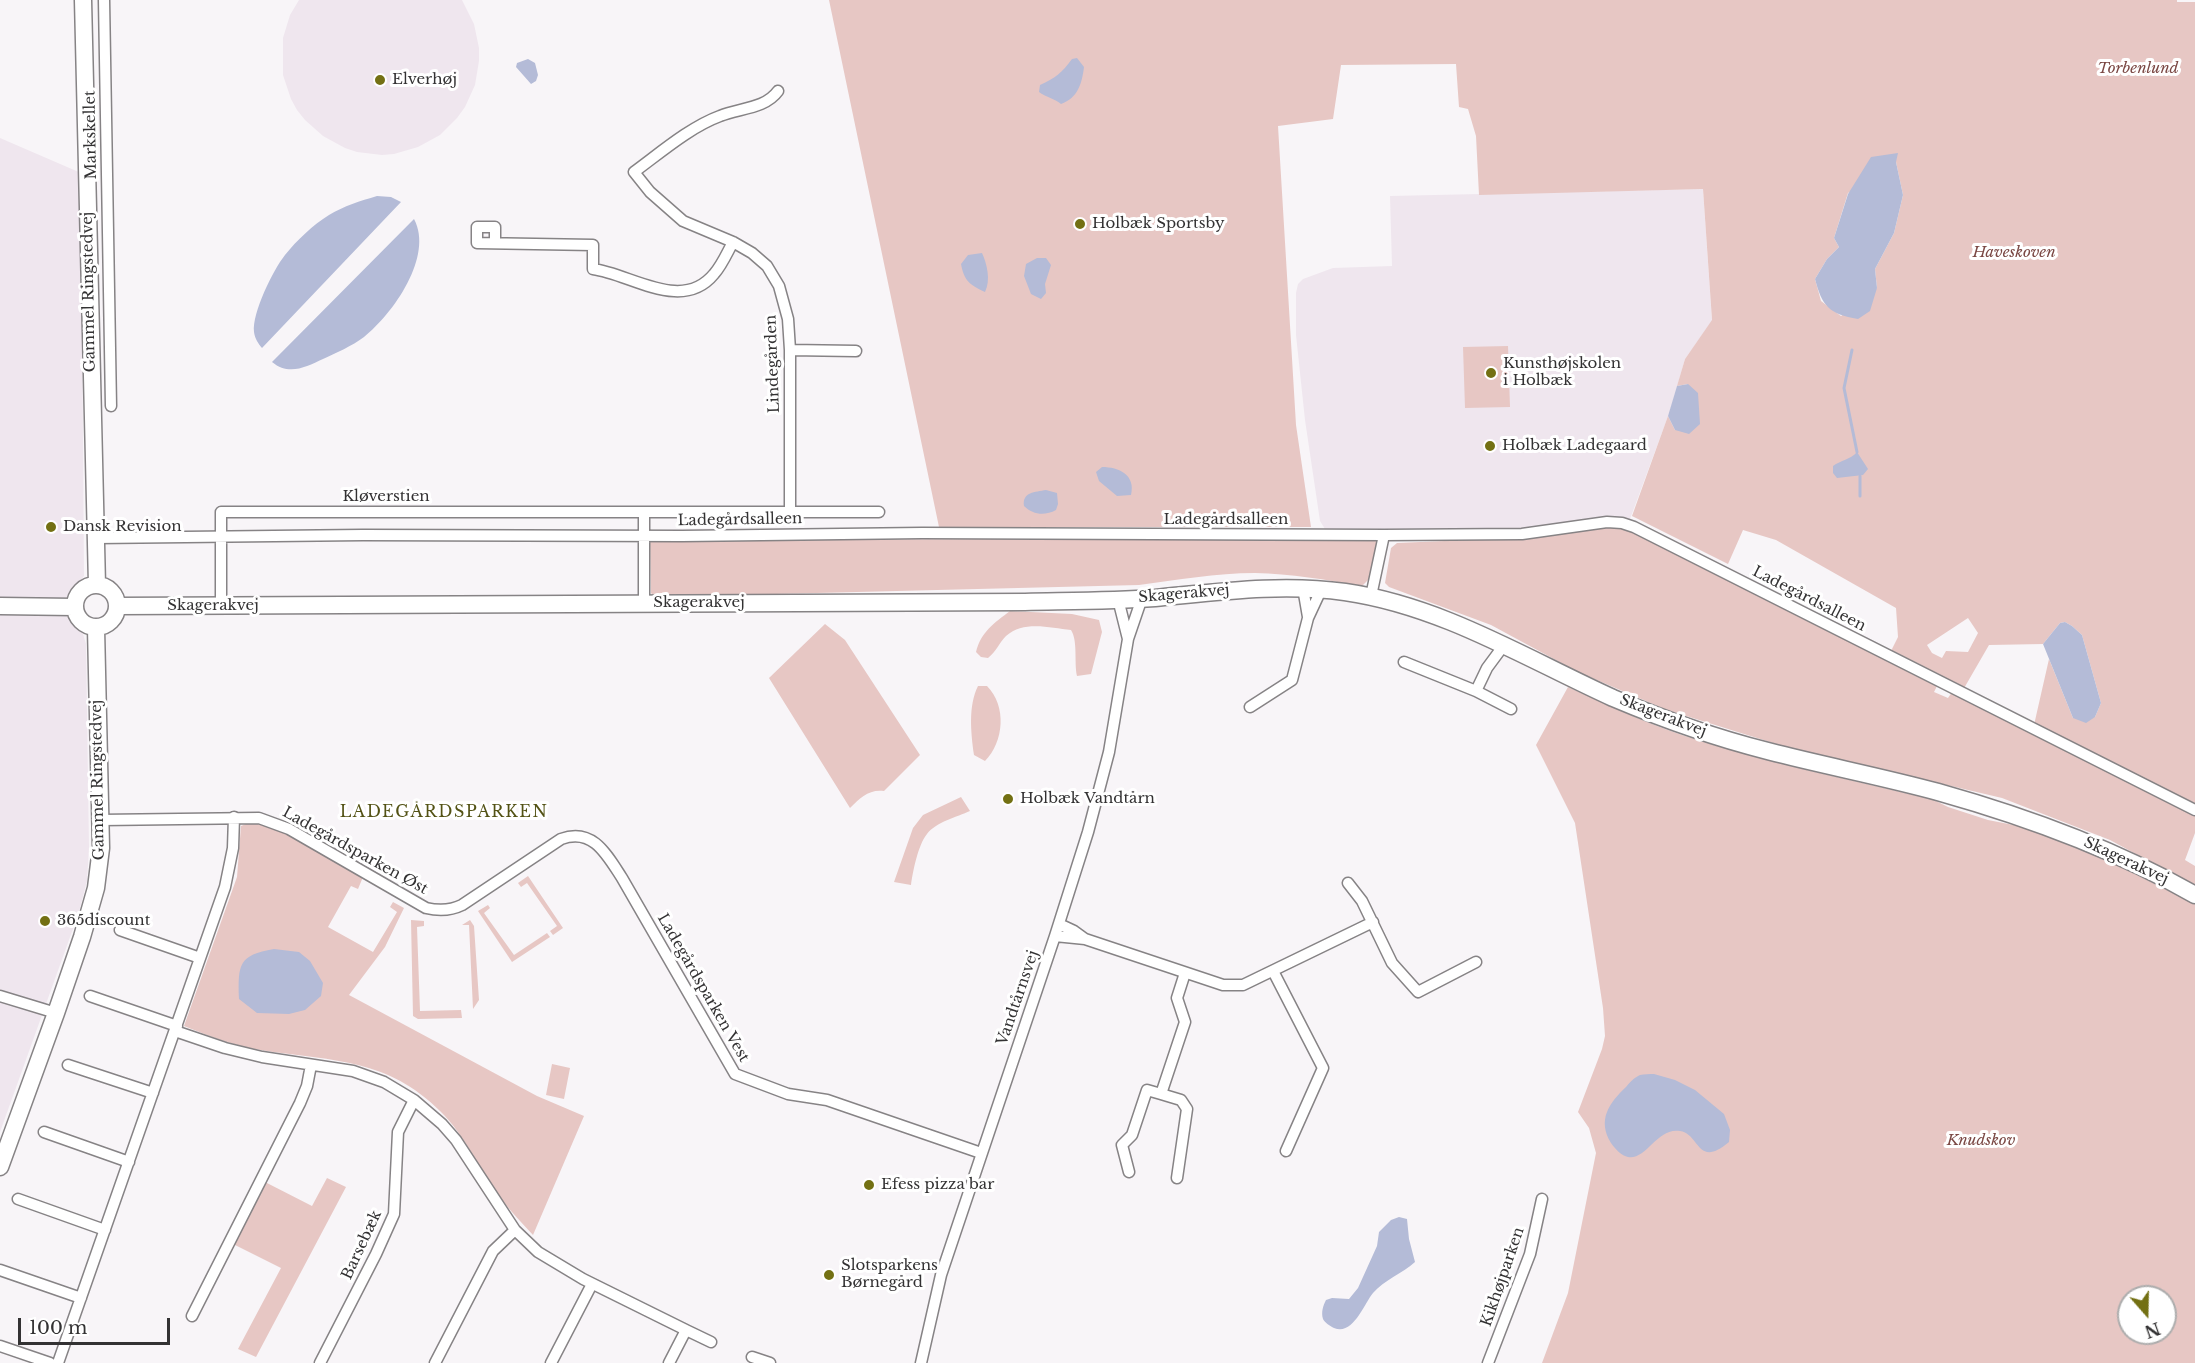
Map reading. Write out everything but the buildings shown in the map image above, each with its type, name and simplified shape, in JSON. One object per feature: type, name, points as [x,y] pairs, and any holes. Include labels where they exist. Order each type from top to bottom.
[{"type":"street","name":"Gammel Ringstedvej","points":[[83,0],[97,585]]},
{"type":"street","name":"Markskellet","points":[[104,0],[111,406]]},
{"type":"street","name":"Lindegården","points":[[778,91],[772,100],[718,116],[695,129],[634,172],[650,192],[683,220],[752,253],[767,267],[779,286],[788,319],[790,350],[790,512]]},
{"type":"street","points":[[495,243],[593,245],[593,268],[607,270],[673,292],[694,289],[709,279],[719,267],[733,242]]},
{"type":"street","points":[[89,269],[108,269]]},
{"type":"street","points":[[790,350],[856,351]]},
{"type":"street","name":"Kløverstien","points":[[221,606],[221,512],[879,512]]},
{"type":"street","points":[[644,512],[644,603]]},
{"type":"street","name":"Ladegårdsalleen","points":[[96,538],[922,533],[1522,534],[1607,522],[1622,523],[2195,810]]},
{"type":"street","points":[[1371,596],[1384,535]]},
{"type":"street","points":[[97,585],[111,591],[116,598],[117,606],[116,614],[111,621],[96,628],[81,622],[74,607],[75,598],[81,591],[88,586],[97,585]]},
{"type":"street","name":"Skagerakvej","points":[[117,606],[1025,602],[1142,598],[1256,588],[1303,588],[1371,596],[1429,612],[1615,698],[1696,730],[1774,754],[1937,792],[2063,832],[2162,877],[2195,895]]},
{"type":"street","points":[[1303,588],[1308,618]]},
{"type":"street","points":[[1250,707],[1292,680],[1308,618],[1320,590]]},
{"type":"street","name":"Vandtårnsvej","points":[[921,1363],[941,1275],[1088,832],[1106,763],[1128,639],[1142,598]]},
{"type":"street","name":"Vandtårnsvej","points":[[1118,599],[1128,639]]},
{"type":"street","points":[[0,606],[74,607]]},
{"type":"street","name":"Gammel Ringstedvej","points":[[0,1167],[56,1013],[93,902],[101,858],[96,628]]},
{"type":"street","points":[[1476,691],[1498,642]]},
{"type":"street","points":[[1404,662],[1476,691],[1511,709]]},
{"type":"street","points":[[58,1363],[225,888],[233,848],[234,817]]},
{"type":"street","name":"Ladegårdsparken Øst","points":[[101,820],[259,818],[281,825],[426,908],[442,910],[452,910],[462,905],[561,839],[573,836]]},
{"type":"street","name":"Ladegårdsparken Vest","points":[[573,836],[592,840],[603,849],[735,1074],[788,1094],[827,1100],[981,1153]]},
{"type":"street","points":[[1348,884],[1362,901],[1392,963],[1418,992],[1476,962]]},
{"type":"street","points":[[1055,936],[1085,939],[1223,985],[1237,986],[1373,922]]},
{"type":"street","points":[[1059,924],[1085,939]]},
{"type":"street","points":[[120,930],[200,958]]},
{"type":"street","points":[[1273,971],[1323,1068],[1286,1151]]},
{"type":"street","points":[[1161,1094],[1185,1022],[1177,998],[1185,973]]},
{"type":"street","points":[[0,996],[56,1013]]},
{"type":"street","points":[[90,996],[225,1048],[262,1057],[353,1071],[384,1082],[414,1100],[442,1124],[456,1140],[515,1230],[544,1257],[592,1284],[711,1342]]},
{"type":"street","points":[[68,1065],[153,1093]]},
{"type":"street","points":[[192,1316],[298,1109],[305,1092],[311,1065]]},
{"type":"street","points":[[1129,1172],[1122,1145],[1132,1135],[1147,1090],[1181,1100],[1187,1109],[1177,1178]]},
{"type":"street","name":"Barsebæk","points":[[320,1363],[394,1214],[398,1132],[414,1100]]},
{"type":"street","points":[[44,1132],[129,1162]]},
{"type":"street","points":[[18,1199],[105,1230]]},
{"type":"street","name":"Kikhøjparken","points":[[1488,1363],[1530,1254],[1542,1199]]},
{"type":"street","points":[[435,1363],[487,1260],[499,1243],[515,1230]]},
{"type":"street","points":[[0,1270],[81,1298]]},
{"type":"street","points":[[551,1363],[592,1284]]},
{"type":"street","points":[[669,1363],[686,1330]]},
{"type":"street","points":[[0,1346],[50,1363]]},
{"type":"street","points":[[752,1356],[770,1363]]},
{"type":"shaded area","name":"Elverhøj","points":[[299,0],[462,0],[474,24],[479,48],[475,85],[465,107],[440,135],[418,147],[394,154],[357,152],[323,136],[297,110],[283,75],[283,38],[290,15]]},
{"type":"shaded area","points":[[0,138],[81,173],[84,576],[69,596],[68,616],[83,634],[86,644],[89,847],[87,881],[79,912],[0,1132]]},
{"type":"shaded area","name":"Kunsthøjskolen i Holbæk","points":[[1703,189],[1712,321],[1685,359],[1670,411],[1630,519],[1612,518],[1521,531],[1334,533],[1325,529],[1320,521],[1305,420],[1296,335],[1296,293],[1298,284],[1303,279],[1333,268],[1392,266],[1390,196]]},
{"type":"green space","points":[[829,0],[2177,0],[2177,2],[2195,2],[2195,805],[2034,725],[2049,659],[2073,718],[2095,717],[2101,703],[2082,635],[2065,622],[2060,623],[2043,644],[1989,645],[1963,690],[1890,653],[1898,637],[1896,608],[1776,540],[1743,530],[1728,564],[1632,516],[1668,416],[1675,430],[1688,384],[1677,386],[1685,359],[1712,320],[1703,189],[1479,195],[1476,136],[1468,109],[1459,107],[1456,64],[1341,65],[1333,119],[1278,126],[1296,425],[1311,527],[939,527]],"holes":[[[1896,162],[1903,195],[1894,233],[1875,269],[1877,288],[1841,316],[1821,301],[1815,279],[1827,259],[1839,247],[1834,238],[1848,193]],[[1968,618],[1978,633],[1968,652],[1946,651],[1942,658],[1932,653],[1927,645]]]},
{"type":"green space","points":[[1508,346],[1510,407],[1465,408],[1463,347]]},
{"type":"green space","points":[[1607,524],[1630,530],[1921,677],[1937,686],[1934,692],[1948,698],[1952,692],[2195,813],[2195,833],[2185,860],[2195,866],[2195,886],[2110,840],[2002,798],[1786,747],[1667,710],[1578,672],[1491,625],[1389,587],[1385,583],[1391,548],[1397,543],[1492,539]]},
{"type":"green space","points":[[1373,538],[1378,542],[1371,577],[1361,587],[1308,577],[1240,573],[1139,585],[655,597],[651,593],[650,540]]},
{"type":"green space","points":[[1010,611],[1072,614],[1099,620],[1102,632],[1091,674],[1077,676],[1071,630],[1037,626],[1021,628],[1006,636],[988,658],[981,657],[976,652],[981,639]]},
{"type":"green space","points":[[825,624],[845,640],[920,755],[884,791],[869,793],[850,808],[769,678]]},
{"type":"green space","points":[[978,686],[987,686],[993,694],[998,703],[1001,724],[996,744],[985,761],[974,755],[972,738],[973,702]]},
{"type":"green space","name":"Knudskov","points":[[1568,687],[1685,736],[1808,770],[1932,799],[1948,807],[1988,820],[2029,828],[2097,855],[2195,904],[2195,1363],[1542,1363],[1568,1293],[1596,1153],[1589,1128],[1578,1112],[1605,1036],[1603,1008],[1575,823],[1536,745]]},
{"type":"green space","points":[[961,797],[970,811],[941,823],[927,834],[919,851],[911,885],[894,882],[913,828],[923,815]]},
{"type":"green space","points":[[251,822],[281,831],[363,877],[358,889],[351,886],[328,927],[373,952],[397,912],[390,907],[393,902],[404,908],[385,947],[349,995],[537,1096],[584,1116],[533,1235],[500,1197],[449,1121],[420,1094],[400,1081],[359,1065],[246,1047],[184,1026],[237,877],[241,826]]},
{"type":"green space","points":[[528,876],[563,928],[553,935],[550,931],[557,926],[527,883],[521,887],[518,883]]},
{"type":"green space","points":[[488,905],[490,908],[484,913],[514,955],[547,933],[550,937],[512,962],[478,911]]},
{"type":"green space","points":[[411,920],[424,921],[424,926],[417,927],[420,1011],[461,1010],[462,1018],[418,1019],[413,1016]]},
{"type":"green space","points":[[470,920],[474,926],[479,1000],[473,1009],[469,925],[462,925]]},
{"type":"green space","points":[[552,1064],[570,1068],[564,1099],[546,1095]]},
{"type":"green space","points":[[327,1178],[346,1187],[256,1357],[238,1349],[281,1268],[233,1244],[265,1182],[312,1206]]},
{"type":"water","points":[[1077,58],[1084,67],[1080,84],[1071,98],[1061,104],[1039,92],[1040,85],[1058,75],[1072,59]]},
{"type":"water","points":[[528,59],[535,63],[538,75],[536,81],[531,84],[516,67],[517,63]]},
{"type":"water","points":[[1898,153],[1896,162],[1903,195],[1894,233],[1875,269],[1877,288],[1870,311],[1858,319],[1840,314],[1824,302],[1815,279],[1827,259],[1839,247],[1834,238],[1848,194],[1871,157]]},
{"type":"water","points":[[377,196],[391,197],[401,202],[262,348],[254,332],[256,314],[269,281],[285,255],[317,223],[329,215],[346,206]]},
{"type":"water","points":[[414,219],[419,234],[419,250],[415,267],[398,299],[375,327],[349,346],[304,367],[285,369],[272,362]]},
{"type":"water","points":[[982,253],[988,272],[985,292],[968,282],[961,264],[968,255]]},
{"type":"water","points":[[1037,258],[1046,258],[1051,265],[1045,284],[1046,293],[1041,299],[1031,294],[1024,276],[1026,264]]},
{"type":"water","points":[[1688,384],[1698,393],[1700,424],[1689,434],[1675,430],[1668,416],[1677,386]]},
{"type":"water","points":[[1857,452],[1868,469],[1863,475],[1837,478],[1833,473],[1833,466]]},
{"type":"water","points":[[1102,467],[1125,473],[1131,482],[1131,495],[1117,496],[1099,481],[1096,472]]},
{"type":"water","points":[[1046,490],[1057,493],[1056,510],[1039,514],[1024,506],[1027,495]]},
{"type":"water","points":[[2065,622],[2082,635],[2101,703],[2095,717],[2086,723],[2073,718],[2043,644],[2060,623]]},
{"type":"water","points":[[274,949],[299,952],[310,961],[323,983],[321,996],[305,1010],[289,1014],[257,1013],[239,999],[240,970],[247,958],[262,951]]},
{"type":"water","points":[[1654,1074],[1675,1080],[1695,1090],[1724,1114],[1730,1130],[1729,1142],[1711,1152],[1705,1151],[1687,1133],[1672,1131],[1658,1138],[1635,1157],[1628,1157],[1619,1152],[1607,1135],[1605,1119],[1607,1112],[1615,1099],[1634,1079],[1640,1075]]},
{"type":"water","points":[[1399,1217],[1407,1219],[1415,1262],[1377,1288],[1357,1318],[1347,1327],[1341,1329],[1329,1325],[1322,1316],[1326,1300],[1349,1299],[1358,1288],[1377,1246],[1379,1232],[1391,1220]]},
{"type":"waterway","points":[[1852,350],[1844,388],[1857,452]]},
{"type":"waterway","points":[[1860,476],[1860,496]]},
{"type":"place","name":"Elverhøj","points":[[380,80]]},
{"type":"place","name":"Holbæk Sportsby","points":[[1080,224]]},
{"type":"place","name":"Kunsthøjskolen i Holbæk","points":[[1491,373]]},
{"type":"place","name":"Holbæk Ladegaard","points":[[1490,446]]},
{"type":"place","name":"Dansk Revision","points":[[51,527]]},
{"type":"place","name":"Holbæk Vandtårn","points":[[1008,799]]},
{"type":"place","name":"365discount","points":[[45,921]]},
{"type":"place","name":"Efess pizza bar","points":[[869,1185]]},
{"type":"place","name":"Slotsparkens Børnegård","points":[[829,1275]]},
{"type":"district","name":"LADEGÅRDSPARKEN","points":[[444,812]]},
{"type":"park label","name":"Torbenlund","points":[[2138,69]]},
{"type":"park label","name":"Haveskoven","points":[[2014,253]]}]
